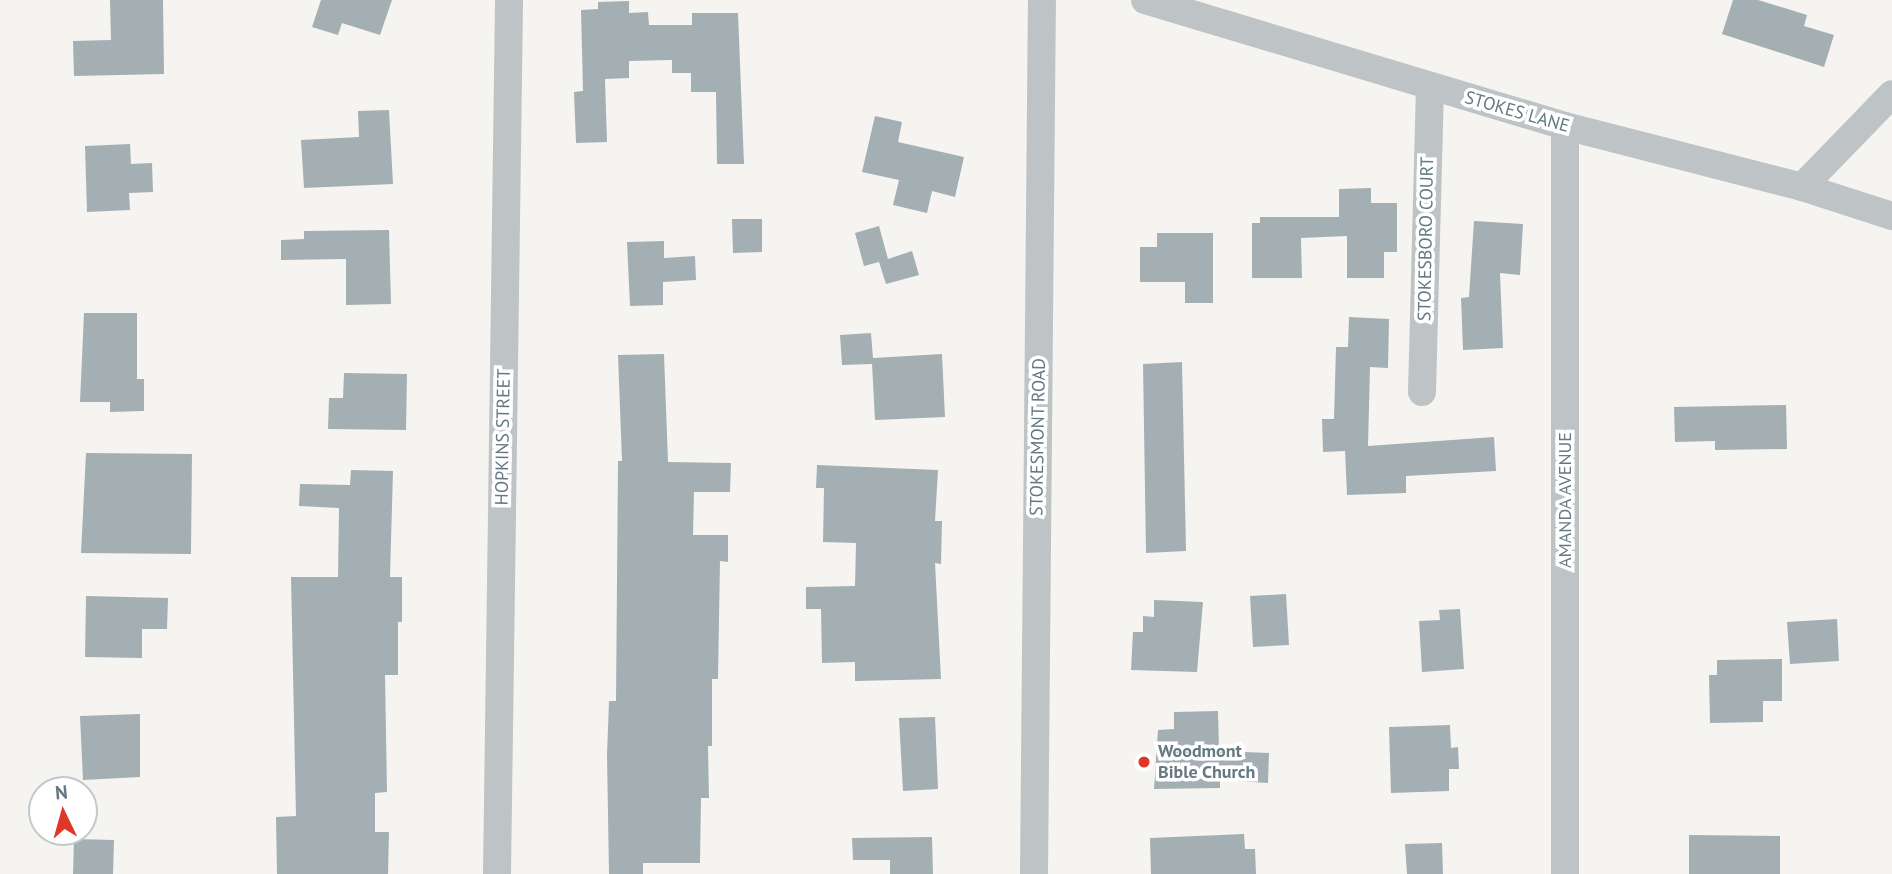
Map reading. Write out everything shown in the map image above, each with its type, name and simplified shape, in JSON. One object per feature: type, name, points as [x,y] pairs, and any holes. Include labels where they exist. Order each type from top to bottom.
[{"type":"street","name":"HOPKINS STREET","points":[[497,874],[509,0]]},
{"type":"street","name":"STOKESMONT ROAD","points":[[1034,874],[1042,0]]},
{"type":"street","name":"STOKES LANE","points":[[1145,0],[1565,126],[1802,187],[1892,216]]},
{"type":"street","name":"STOKESBORO COURT","points":[[1422,392],[1430,86]]},
{"type":"street","points":[[1802,187],[1892,94]]},
{"type":"street","name":"AMANDA AVENUE","points":[[1565,126],[1565,874]]},
{"type":"building","points":[[110,0],[163,0],[164,74],[74,76],[73,41],[111,40]]},
{"type":"building","points":[[321,0],[392,0],[380,35],[342,23],[338,35],[312,27]]},
{"type":"building","points":[[1733,0],[1758,0],[1807,15],[1804,26],[1834,35],[1824,67],[1722,34]]},
{"type":"building","points":[[629,1],[629,13],[648,12],[649,25],[692,25],[692,13],[738,13],[744,164],[717,164],[716,92],[691,92],[691,73],[672,73],[672,60],[629,61],[629,78],[605,79],[607,142],[576,143],[574,92],[583,91],[581,10],[598,9],[598,2]]},
{"type":"building","points":[[389,110],[393,184],[304,188],[301,140],[359,137],[358,111]]},
{"type":"building","points":[[875,116],[902,122],[898,142],[964,157],[955,197],[932,191],[927,213],[893,205],[899,180],[862,172]]},
{"type":"building","points":[[130,144],[131,164],[152,163],[153,192],[129,193],[130,210],[87,212],[85,146]]},
{"type":"building","points":[[1371,188],[1371,203],[1397,203],[1397,252],[1384,252],[1384,278],[1347,278],[1347,236],[1301,238],[1302,278],[1252,278],[1252,223],[1260,223],[1260,217],[1339,217],[1339,189]]},
{"type":"building","points":[[732,219],[762,219],[762,252],[733,253]]},
{"type":"building","points":[[1474,221],[1523,224],[1520,275],[1500,273],[1503,348],[1463,350],[1461,298],[1469,297]]},
{"type":"building","points":[[879,226],[888,259],[912,251],[919,275],[886,284],[879,262],[864,266],[855,233]]},
{"type":"building","points":[[389,230],[391,304],[346,305],[346,259],[281,260],[281,240],[304,239],[304,231]]},
{"type":"building","points":[[1157,233],[1213,233],[1213,303],[1185,303],[1185,282],[1140,282],[1140,247],[1157,247]]},
{"type":"building","points":[[664,241],[664,258],[695,256],[696,280],[663,282],[663,305],[630,306],[627,242]]},
{"type":"building","points":[[84,313],[137,313],[137,379],[144,379],[144,411],[110,412],[110,402],[80,402]]},
{"type":"building","points":[[1349,317],[1389,319],[1388,368],[1370,367],[1368,446],[1494,437],[1496,471],[1406,476],[1406,493],[1347,495],[1345,451],[1323,452],[1322,419],[1334,419],[1336,347],[1348,347]]},
{"type":"building","points":[[871,333],[873,358],[942,354],[945,417],[875,420],[872,364],[842,365],[840,335]]},
{"type":"building","points":[[664,354],[668,462],[731,463],[730,492],[694,492],[693,535],[728,535],[728,562],[720,561],[718,679],[712,679],[712,746],[708,746],[709,798],[701,798],[700,863],[643,863],[643,874],[609,874],[607,755],[609,701],[616,701],[618,461],[622,461],[618,355]]},
{"type":"building","points":[[1182,362],[1186,551],[1146,553],[1143,364]]},
{"type":"building","points":[[344,373],[407,374],[406,430],[328,429],[329,398],[343,398]]},
{"type":"building","points":[[1786,405],[1787,449],[1715,450],[1715,441],[1675,442],[1674,407]]},
{"type":"building","points":[[86,453],[192,454],[191,554],[81,553]]},
{"type":"building","points":[[817,465],[938,470],[935,521],[942,521],[941,564],[935,563],[941,679],[855,681],[855,662],[822,663],[821,609],[806,609],[806,587],[855,586],[856,543],[823,542],[824,488],[816,488]]},
{"type":"building","points":[[351,470],[393,471],[390,577],[402,577],[402,622],[398,622],[398,675],[385,675],[387,792],[375,793],[375,832],[389,832],[388,874],[277,874],[276,817],[296,816],[291,577],[338,577],[339,508],[299,506],[300,484],[350,485]]},
{"type":"building","points":[[1286,594],[1289,645],[1253,647],[1250,596]]},
{"type":"building","points":[[86,596],[168,598],[167,629],[142,629],[142,658],[85,657]]},
{"type":"building","points":[[1154,600],[1203,602],[1197,672],[1131,670],[1133,632],[1143,632],[1143,616],[1154,617]]},
{"type":"building","points":[[1460,609],[1464,669],[1422,672],[1419,621],[1440,620],[1439,610]]},
{"type":"building","points":[[1837,619],[1839,661],[1790,664],[1787,622]]},
{"type":"building","points":[[1782,659],[1782,701],[1763,701],[1763,722],[1710,723],[1709,675],[1717,675],[1717,660]]},
{"type":"building","points":[[1218,711],[1219,751],[1269,753],[1268,783],[1220,780],[1220,788],[1154,789],[1158,730],[1174,729],[1174,712]]},
{"type":"building","points":[[140,714],[140,777],[98,779],[98,776],[83,776],[80,716]]},
{"type":"building","points":[[935,717],[938,789],[903,791],[899,718]]},
{"type":"building","points":[[1450,725],[1451,748],[1458,747],[1459,769],[1449,769],[1449,791],[1391,793],[1389,727]]},
{"type":"building","points":[[1244,834],[1245,849],[1255,849],[1256,874],[1151,874],[1150,838]]},
{"type":"building","points":[[1689,835],[1780,836],[1780,874],[1689,874]]},
{"type":"building","points":[[932,837],[933,874],[890,874],[890,860],[853,860],[852,838]]},
{"type":"building","points":[[98,840],[114,840],[113,874],[73,874],[74,846],[98,846]]},
{"type":"building","points":[[1442,843],[1443,874],[1407,874],[1405,844]]},
{"type":"place","name":"Woodmont Bible Church","points":[[1144,762]]}]
